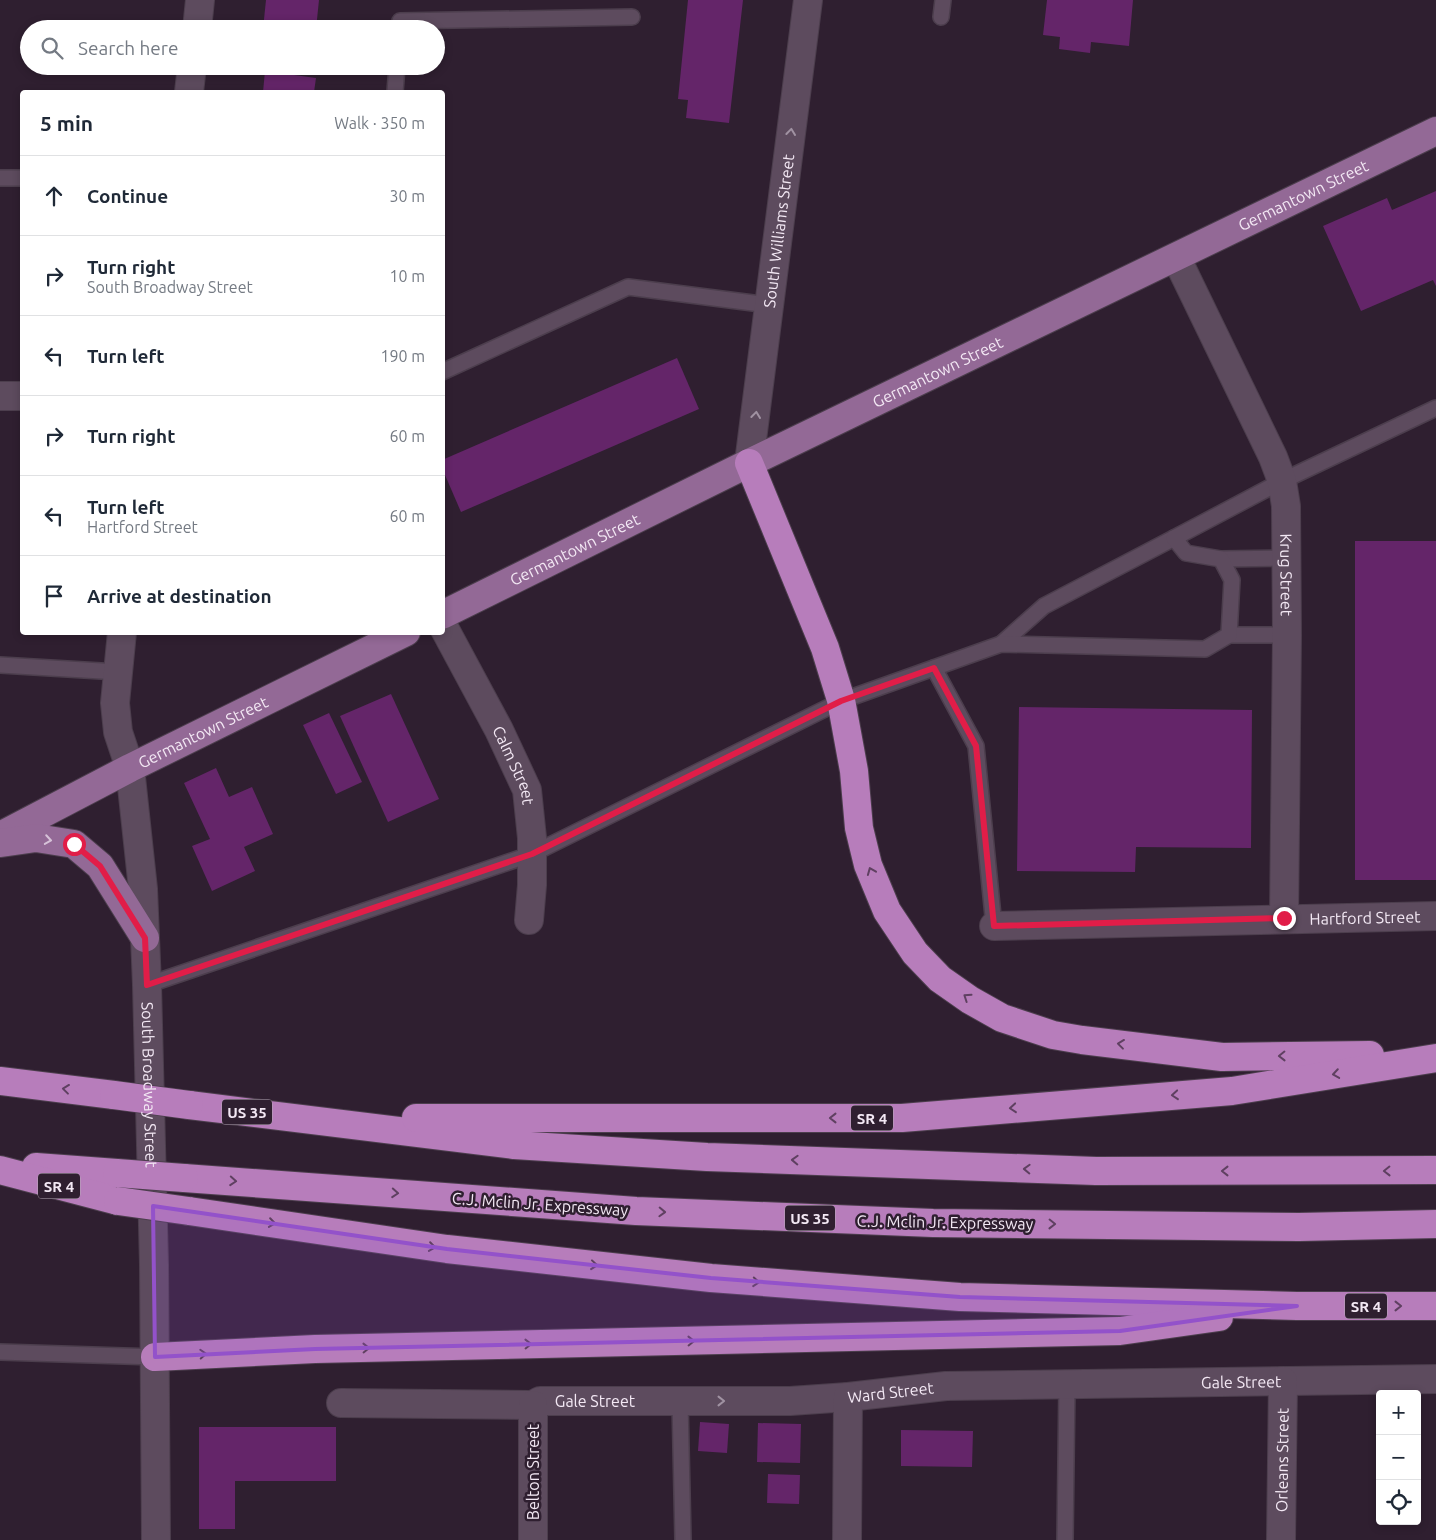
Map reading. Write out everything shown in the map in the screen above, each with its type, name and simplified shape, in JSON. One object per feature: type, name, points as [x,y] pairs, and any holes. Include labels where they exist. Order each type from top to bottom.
[{"type":"highway","points":[[750,464],[825,648],[841,701],[854,771],[859,828],[868,865],[887,911],[915,953],[940,979],[970,1000],[1002,1018],[1053,1035],[1082,1040],[1222,1057],[1436,1054]]},
{"type":"highway","name":"SR 4","points":[[304,1119],[902,1118],[1232,1090],[1436,1058]]},
{"type":"highway","name":"US 35","points":[[0,1081],[514,1145],[707,1157],[1096,1171],[1436,1170]]},
{"type":"highway","name":"C.J. Mclin Jr. Expressway","points":[[0,1164],[636,1211],[932,1223],[1300,1227],[1436,1224]]},
{"type":"highway","name":"SR 4","points":[[0,1170],[118,1201],[446,1249],[711,1278],[960,1297],[1297,1306],[1436,1306]]},
{"type":"highway","points":[[155,1357],[314,1349],[1120,1331],[1297,1306]]},
{"type":"main road","name":"Germantown Street","points":[[445,614],[1436,131]]},
{"type":"main road","name":"Germantown Street","points":[[0,836],[130,768],[400,635]]},
{"type":"main road","points":[[0,843],[36,838],[74,844],[100,866],[145,938]]},
{"type":"street","points":[[198,20],[200,0]]},
{"type":"street","name":"South Williams Street","points":[[750,464],[808,0]]},
{"type":"street","points":[[189,90],[191,75]]},
{"type":"street","name":"Krug Street","points":[[1176,257],[1273,457],[1282,481],[1286,506],[1284,918]]},
{"type":"street","points":[[0,396],[20,396]]},
{"type":"street","name":"Calm Street","points":[[445,630],[499,730],[527,790],[532,838],[532,885],[529,920]]},
{"type":"street","name":"South Broadway Street","points":[[122,635],[115,703],[118,732],[130,768],[143,889],[147,985],[155,1357],[156,1540]]},
{"type":"street","name":"Hartford Street","points":[[994,926],[1436,916]]},
{"type":"street","name":"Gale Street","points":[[1057,1384],[1436,1379]]},
{"type":"street","name":"Orleans Street","points":[[1281,1540],[1283,1381]]},
{"type":"street","name":"Ward Street","points":[[847,1540],[848,1397],[946,1386],[1057,1384]]},
{"type":"street","name":"Gale Street","points":[[341,1403],[533,1405],[540,1400],[790,1400],[848,1397]]},
{"type":"street","name":"Belton Street","points":[[533,1405],[533,1540]]},
{"type":"lane","points":[[941,17],[944,0]]},
{"type":"lane","points":[[445,20],[632,17]]},
{"type":"lane","points":[[395,90],[396,75]]},
{"type":"lane","points":[[0,178],[20,178]]},
{"type":"lane","points":[[445,371],[628,287],[770,305]]},
{"type":"lane","points":[[1001,644],[1044,606],[1282,481],[1436,408]]},
{"type":"lane","points":[[1174,538],[1186,553],[1221,559],[1286,558]]},
{"type":"lane","points":[[1221,559],[1232,580],[1229,634]]},
{"type":"lane","points":[[147,985],[532,854],[841,701],[1001,644],[1205,649],[1229,634],[1286,635]]},
{"type":"lane","points":[[0,665],[118,672]]},
{"type":"lane","points":[[934,668],[976,746],[994,926]]},
{"type":"lane","points":[[0,1352],[155,1357]]},
{"type":"lane","points":[[1057,1384],[1065,1540]]},
{"type":"lane","points":[[680,1401],[683,1540]]},
{"type":"highlighted area","points":[[153,1206],[447,1249],[711,1278],[960,1297],[1297,1306],[1120,1331],[315,1349],[155,1357]]},
{"type":"building","points":[[266,0],[319,0],[317,20],[264,20]]},
{"type":"building","points":[[688,0],[743,0],[729,123],[686,118],[688,100],[678,99]]},
{"type":"building","points":[[1047,0],[1133,0],[1129,46],[1091,42],[1090,53],[1059,49],[1060,37],[1043,35]]},
{"type":"building","points":[[265,75],[294,75],[316,78],[314,90],[263,90]]},
{"type":"building","points":[[1436,191],[1436,286],[1433,280],[1361,311],[1323,226],[1387,198],[1392,210]]},
{"type":"building","points":[[677,358],[699,409],[461,512],[445,475],[445,459]]},
{"type":"building","points":[[1355,541],[1436,541],[1436,880],[1355,880]]},
{"type":"building","points":[[391,694],[439,799],[388,822],[340,716]]},
{"type":"building","points":[[1019,707],[1252,710],[1251,848],[1136,847],[1135,872],[1017,871]]},
{"type":"building","points":[[329,713],[362,782],[336,794],[303,725]]},
{"type":"building","points":[[216,768],[229,797],[252,787],[273,834],[244,847],[255,871],[212,891],[192,846],[210,839],[184,783]]},
{"type":"building","points":[[700,1422],[729,1424],[727,1453],[698,1451]]},
{"type":"building","points":[[758,1423],[801,1424],[800,1463],[757,1462]]},
{"type":"building","points":[[199,1427],[336,1427],[336,1481],[235,1481],[235,1529],[199,1529]]},
{"type":"building","points":[[901,1430],[973,1431],[972,1467],[901,1466]]},
{"type":"building","points":[[768,1474],[800,1475],[799,1504],[767,1503]]},
{"type":"route","points":[[74,844],[100,866],[145,938],[147,985],[532,854],[841,701],[934,668],[976,746],[994,926],[1284,918]]}]
